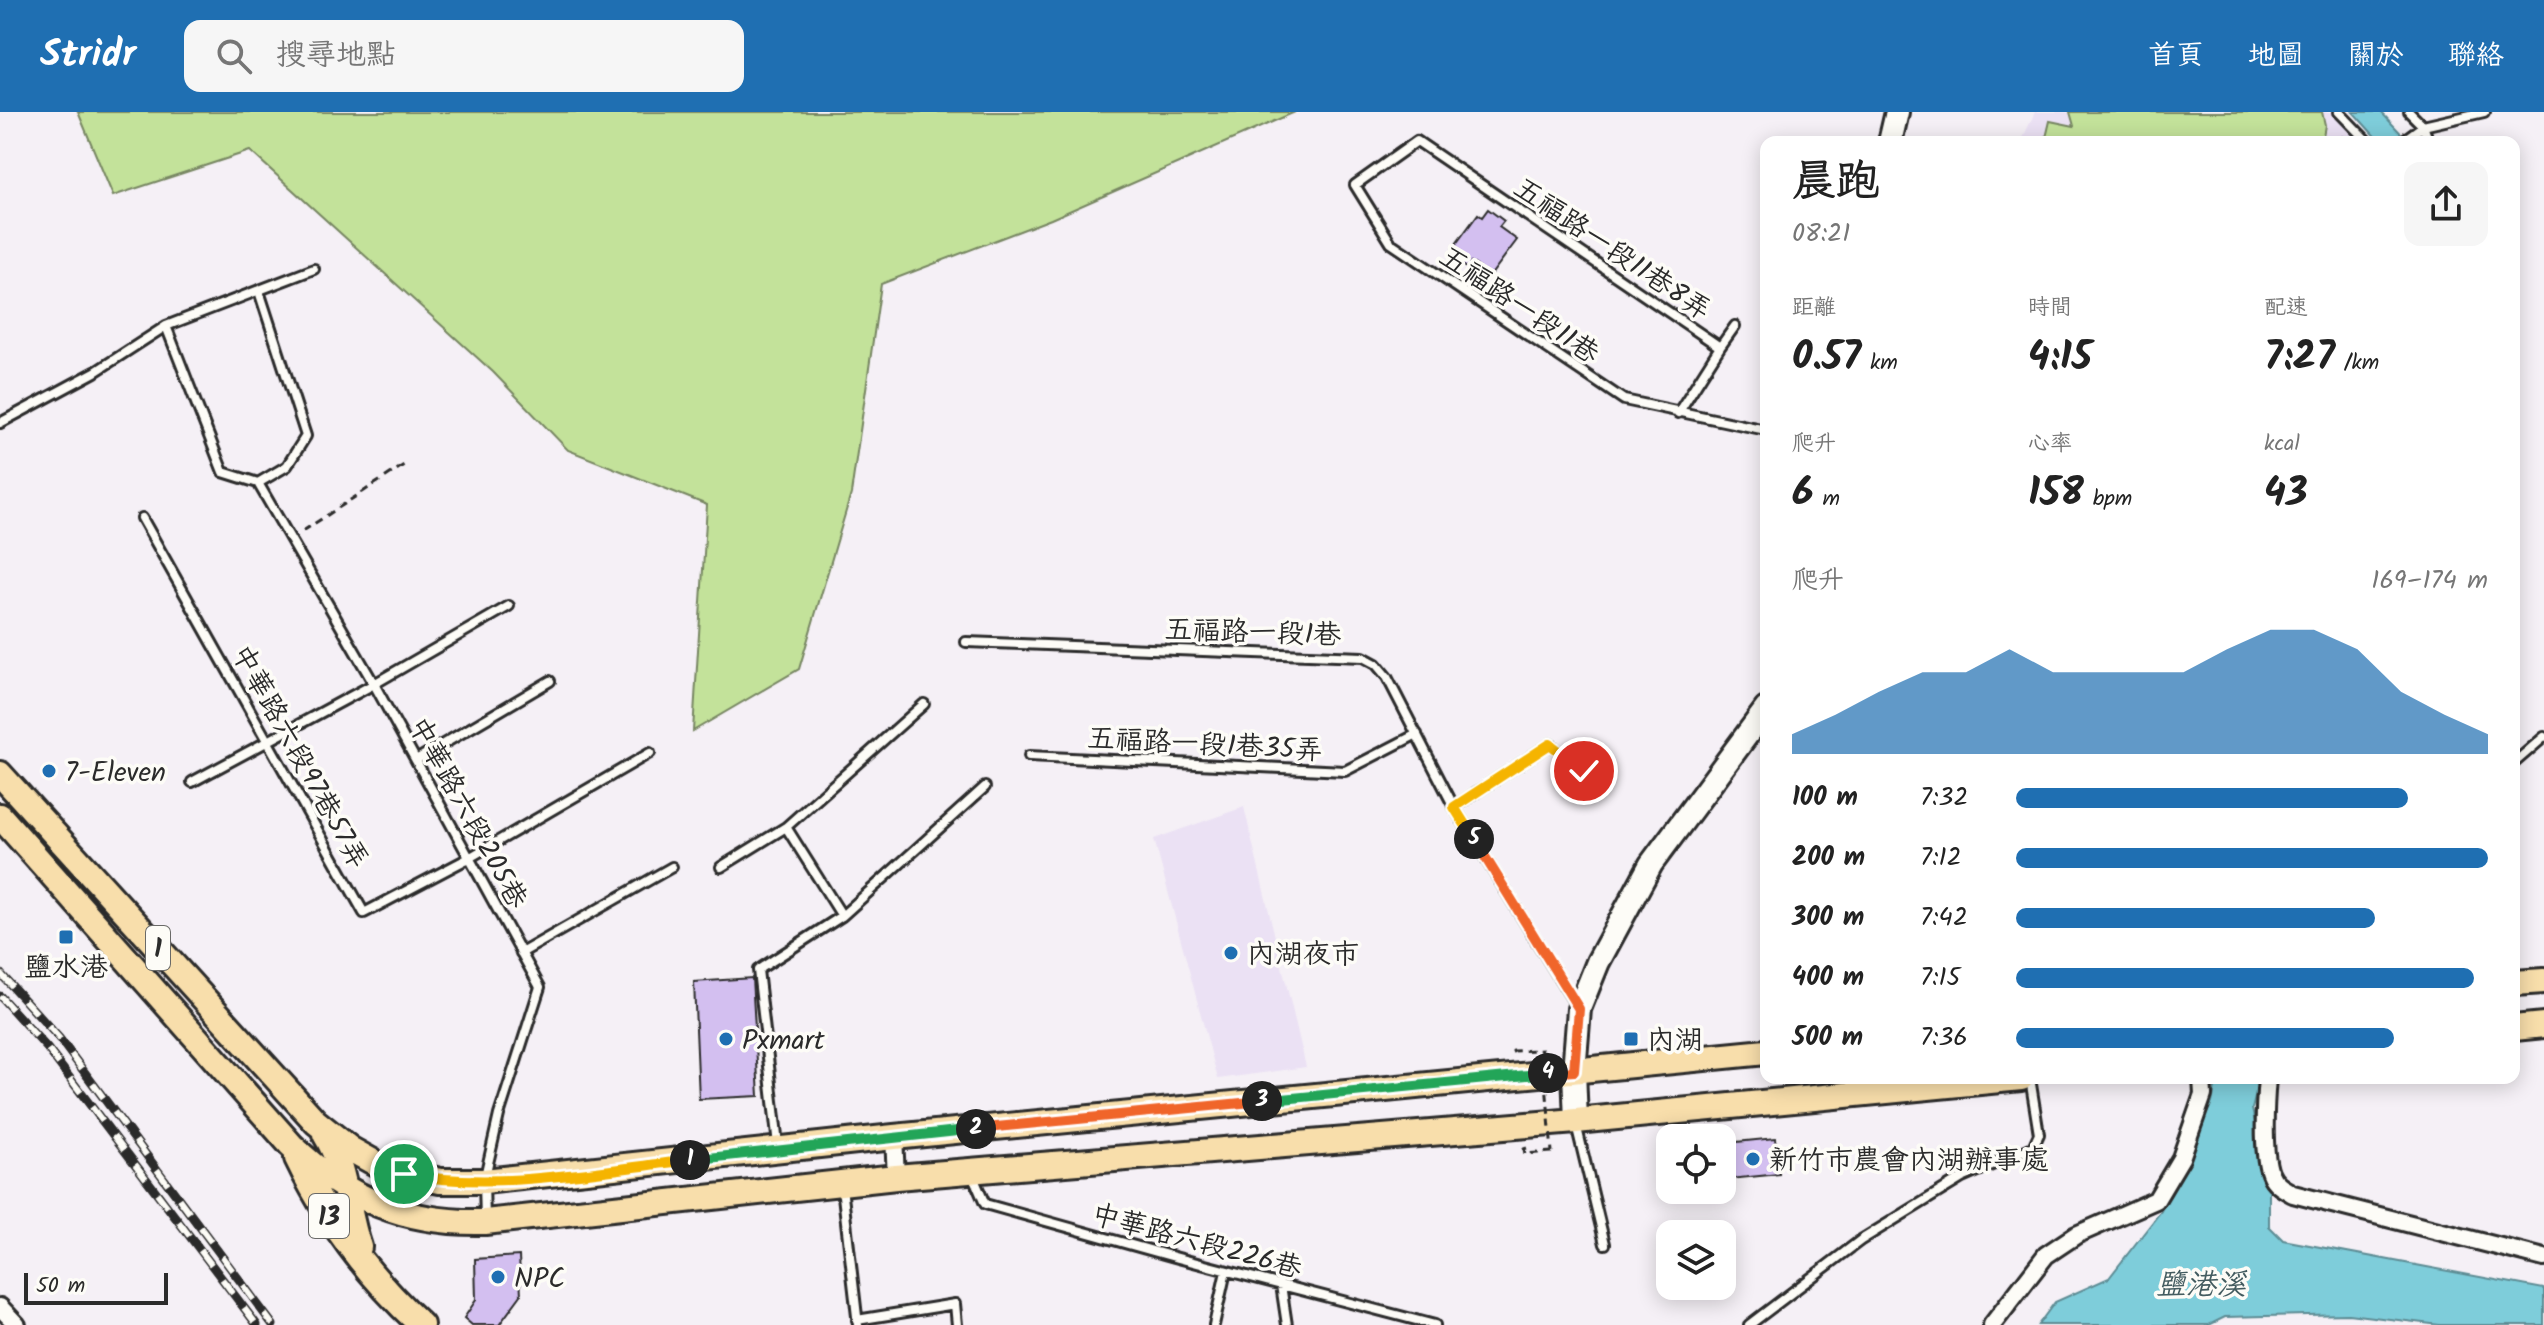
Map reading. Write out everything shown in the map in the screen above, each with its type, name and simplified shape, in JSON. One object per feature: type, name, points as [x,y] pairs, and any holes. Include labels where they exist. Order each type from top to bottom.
[{"type":"main road","points":[[1891,136],[1897,112]]},
{"type":"main road","points":[[1576,1121],[1574,1071],[1579,1009],[1598,962],[1651,864],[1760,717]]},
{"type":"main road","name":"1","points":[[0,774],[316,1122],[350,1149],[386,1169],[440,1181],[484,1181],[894,1137],[1760,1053]]},
{"type":"main road","name":"1","points":[[0,816],[316,1170],[385,1209],[440,1221],[485,1222],[896,1177],[1576,1121],[1959,1084]]},
{"type":"main road","points":[[2520,983],[2544,981]]},
{"type":"main road","points":[[2520,1027],[2544,1025]]},
{"type":"main road","name":"13","points":[[316,1122],[336,1154],[350,1221],[361,1251],[378,1279]]},
{"type":"main road","name":"13","points":[[291,1145],[328,1216],[378,1279],[421,1325]]},
{"type":"street","points":[[1992,1325],[2046,1255],[2076,1235],[2156,1200],[2181,1158],[2203,1095],[2202,1084]]},
{"type":"street","points":[[2266,1084],[2264,1110],[2270,1172],[2279,1186],[2293,1194],[2544,1258]]},
{"type":"street","points":[[894,1137],[896,1177]]},
{"type":"street","points":[[0,1307],[17,1325]]},
{"type":"lane","points":[[2339,112],[2362,136]]},
{"type":"lane","points":[[2409,112],[2423,126],[2427,136]]},
{"type":"lane","points":[[2409,136],[2423,126],[2484,112]]},
{"type":"lane","name":"五福路一段11巷8弄","points":[[1417,141],[1720,347],[1678,413]]},
{"type":"lane","name":"五福路一段11巷","points":[[1417,141],[1355,185],[1391,243],[1624,400],[1760,429]]},
{"type":"lane","points":[[0,423],[95,372],[166,326],[314,269]]},
{"type":"lane","points":[[166,326],[223,472],[258,483],[287,466],[306,436],[259,291]]},
{"type":"lane","points":[[1720,347],[1735,326]]},
{"type":"lane","name":"中華路六段205巷","points":[[258,483],[374,684],[540,987],[499,1115],[484,1181],[485,1222]]},
{"type":"lane","name":"中華路六段97巷57弄","points":[[142,518],[364,913],[469,858]]},
{"type":"lane","points":[[192,782],[268,743],[509,606]]},
{"type":"lane","name":"五福路一段1巷","points":[[966,642],[1363,657],[1376,664],[1387,677],[1454,807],[1579,1009]]},
{"type":"lane","points":[[416,760],[550,681]]},
{"type":"lane","points":[[721,867],[786,827],[924,704]]},
{"type":"lane","name":"五福路一段1巷35弄","points":[[1029,756],[1345,771],[1417,734]]},
{"type":"lane","points":[[2520,758],[2544,737]]},
{"type":"lane","points":[[1454,807],[1550,744],[1584,771]]},
{"type":"lane","points":[[469,858],[650,753]]},
{"type":"lane","points":[[779,1150],[758,970],[842,916],[985,787]]},
{"type":"lane","points":[[786,827],[842,916]]},
{"type":"lane","points":[[521,953],[672,867]]},
{"type":"lane","points":[[1749,1325],[1861,1240],[1962,1178],[2033,1147],[2039,1134],[2031,1084]]},
{"type":"lane","points":[[1576,1121],[1605,1244]]},
{"type":"lane","name":"中華路六段226巷","points":[[971,1170],[985,1204],[1435,1325]]},
{"type":"lane","points":[[842,1183],[858,1323],[955,1304],[957,1325]]},
{"type":"lane","points":[[1214,1325],[1226,1271]]},
{"type":"lane","points":[[1281,1285],[1287,1325]]},
{"type":"path","points":[[2347,136],[2359,133]]},
{"type":"path","points":[[290,540],[404,465]]},
{"type":"path","points":[[1541,1147],[1524,1149],[1525,1154],[1552,1152],[1543,1050]]},
{"type":"shaded area","points":[[2035,112],[2333,112],[2355,136],[2024,136]]},
{"type":"shaded area","name":"內湖夜市","points":[[1244,807],[1306,1067],[1218,1079],[1154,839]]},
{"type":"green space","points":[[78,112],[1295,112],[1051,219],[881,284],[851,494],[799,669],[693,731],[707,505],[568,450],[493,372],[250,151],[113,196]]},
{"type":"green space","points":[[2070,112],[2322,112],[2325,125],[2323,136],[2046,136],[2050,121],[2074,126]]},
{"type":"water","points":[[2353,112],[2381,112],[2403,136],[2375,136]]},
{"type":"water","name":"鹽港溪","points":[[2216,1084],[2258,1084],[2252,1109],[2269,1185],[2269,1226],[2283,1240],[2544,1289],[2544,1325],[2440,1325],[2348,1314],[2225,1317],[2209,1325],[2038,1325],[2055,1302],[2109,1278],[2161,1211],[2212,1103]]},
{"type":"building","points":[[1488,209],[1504,221],[1499,227],[1517,240],[1490,276],[1471,262],[1467,268],[1454,260],[1459,253],[1453,248],[1478,214],[1482,217]]},
{"type":"building","name":"Pxmart","points":[[752,978],[759,1096],[699,1099],[694,982]]},
{"type":"building","name":"新竹市農會內湖辦事處","points":[[1775,1138],[1779,1174],[1736,1178],[1736,1142]]},
{"type":"building","name":"NPC","points":[[519,1256],[521,1295],[499,1325],[472,1325],[464,1318],[476,1300],[475,1259]]},
{"type":"railway","points":[[0,973],[59,1038],[273,1325]]},
{"type":"railway","points":[[0,996],[47,1048],[257,1325]]},
{"type":"place","name":"7-Eleven","points":[[49,771]]},
{"type":"place","name":"鹽水港","points":[[66,937]]},
{"type":"place","name":"內湖夜市","points":[[1231,953]]},
{"type":"place","name":"Pxmart","points":[[726,1039]]},
{"type":"place","name":"內湖","points":[[1631,1039]]},
{"type":"place","name":"新竹市農會內湖辦事處","points":[[1753,1159]]},
{"type":"place","name":"NPC","points":[[498,1277]]},
{"type":"route","points":[[404,1174],[440,1181],[509,1180],[894,1137],[1574,1071],[1579,1009],[1454,807],[1550,744],[1584,771]]}]
